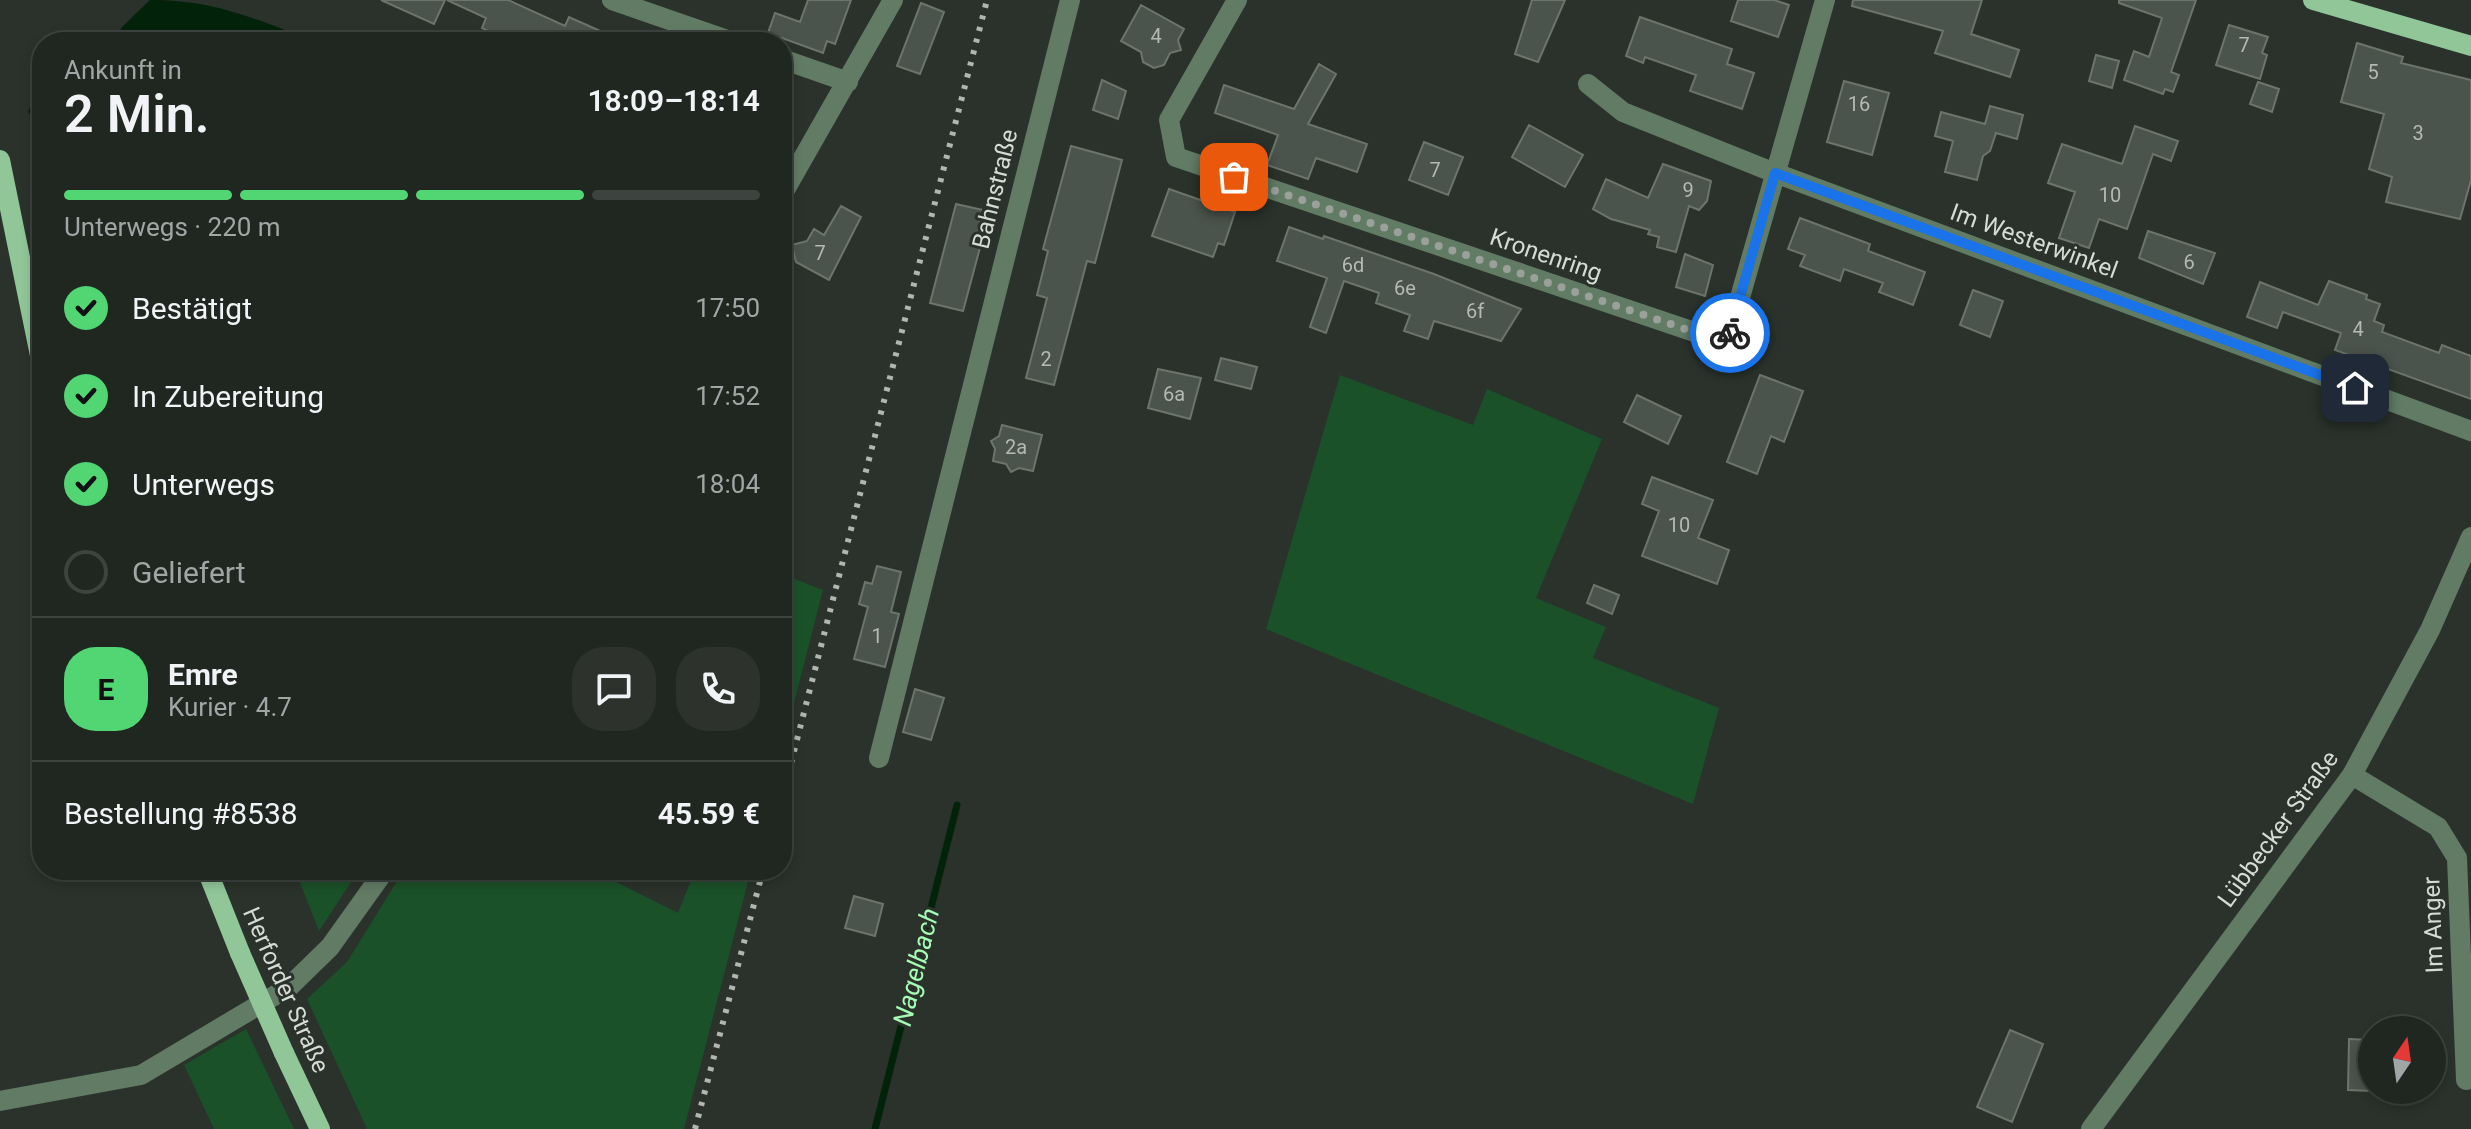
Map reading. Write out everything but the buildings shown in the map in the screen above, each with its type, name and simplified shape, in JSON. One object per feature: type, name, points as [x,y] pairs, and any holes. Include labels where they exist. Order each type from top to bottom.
[{"type":"main road","points":[[2313,0],[2471,46]]},
{"type":"main road","points":[[0,160],[32,316]]},
{"type":"main road","name":"Herforder Straße","points":[[211,880],[240,953],[320,1129]]},
{"type":"street","points":[[612,0],[704,32]]},
{"type":"street","points":[[792,178],[893,0]]},
{"type":"street","name":"Bahnstraße","points":[[879,758],[1070,0]]},
{"type":"street","name":"Kronenring","points":[[1237,0],[1169,120],[1176,157],[1727,343],[1825,0]]},
{"type":"street","points":[[792,62],[848,82]]},
{"type":"street","name":"Im Westerwinkel","points":[[1588,84],[1623,112],[1775,173],[2471,431]]},
{"type":"street","name":"Lübbecker Straße","points":[[2091,1129],[2352,775],[2430,630],[2471,537]]},
{"type":"street","name":"Im Anger","points":[[2352,775],[2438,827],[2457,858],[2466,1080]]},
{"type":"street","points":[[0,1101],[141,1075],[289,987],[330,947],[378,880]]},
{"type":"street","points":[[2464,1035],[2471,1055]]},
{"type":"shaded area","points":[[150,0],[215,7],[289,32],[119,32]]},
{"type":"shaded area","points":[[1340,375],[1473,425],[1487,389],[1602,439],[1536,598],[1606,627],[1593,658],[1719,708],[1693,804],[1266,629]]},
{"type":"shaded area","points":[[792,578],[823,590],[792,711]]},
{"type":"shaded area","points":[[299,880],[352,880],[319,931]]},
{"type":"shaded area","points":[[398,880],[612,880],[678,913],[691,880],[748,880],[684,1129],[367,1129],[307,999],[347,962]]},
{"type":"shaded area","points":[[246,1029],[294,1129],[214,1129],[184,1065]]},
{"type":"waterway","name":"Nagelbach","points":[[875,1129],[957,805]]},
{"type":"railway","points":[[792,759],[987,0]]},
{"type":"railway","points":[[695,1129],[760,880]]},
{"type":"way so far","points":[[1234,177],[1727,343],[1730,333]]},
{"type":"route","points":[[1730,333],[1775,173],[2355,388]]}]
